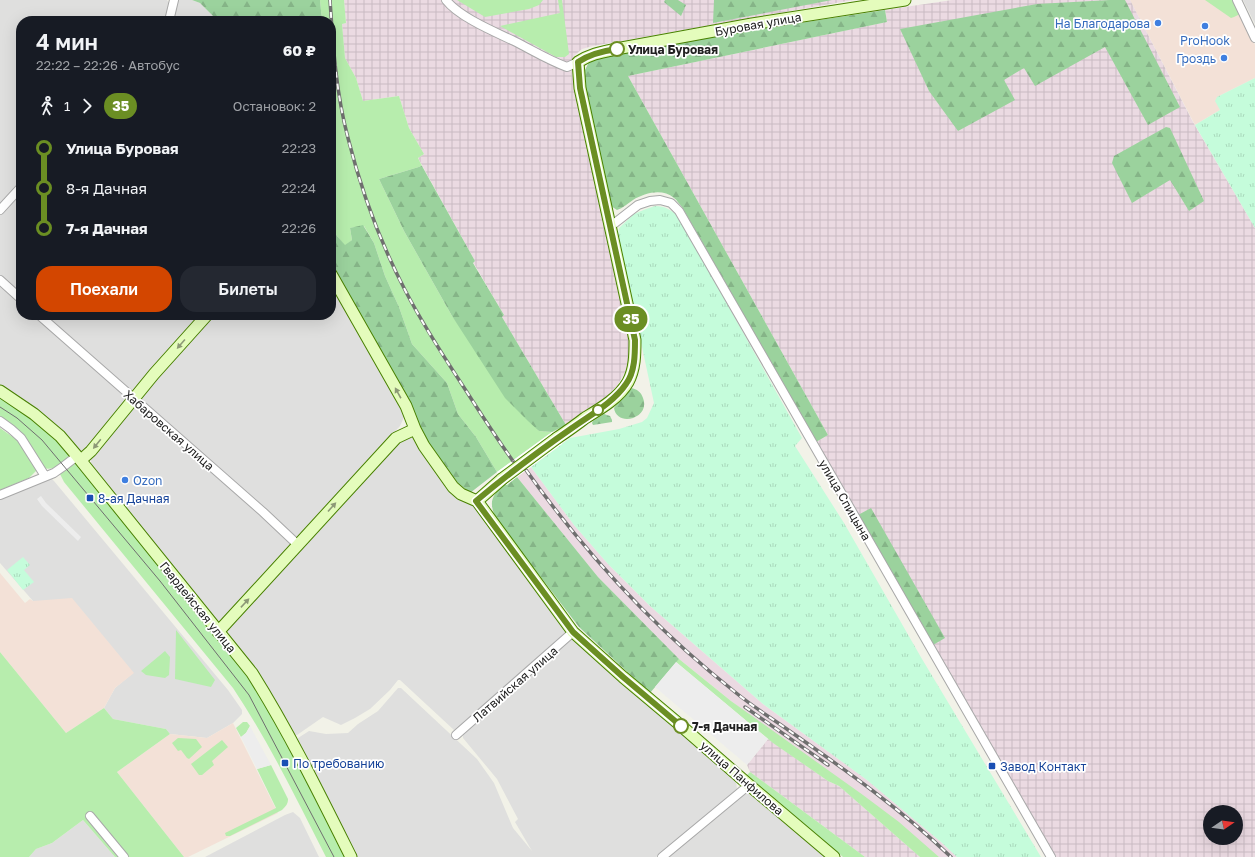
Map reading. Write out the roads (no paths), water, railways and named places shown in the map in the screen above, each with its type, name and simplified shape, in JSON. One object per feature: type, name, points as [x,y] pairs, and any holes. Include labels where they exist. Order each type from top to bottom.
[{"type":"main road","name":"Буровая улица","points":[[578,62],[588,56],[616,49],[752,24],[905,0]]},
{"type":"main road","points":[[336,283],[406,406],[415,429],[424,446],[453,487],[460,494],[476,501],[502,479],[557,438],[613,399],[627,383],[633,369],[635,340],[580,88],[578,62]]},
{"type":"main road","points":[[79,458],[92,451],[154,374],[203,320]]},
{"type":"main road","name":"Гвардейская улица","points":[[0,391],[34,414],[60,436],[252,673],[270,702],[311,777],[351,857]]},
{"type":"main road","points":[[218,632],[396,438],[415,429]]},
{"type":"main road","name":"улица Панфилова","points":[[476,501],[573,632],[618,673],[834,857]]},
{"type":"street","points":[[170,16],[174,0]]},
{"type":"street","points":[[446,0],[450,5],[471,19],[550,61],[567,67],[578,62]]},
{"type":"street","points":[[1237,0],[1255,38]]},
{"type":"street","points":[[0,210],[16,192]]},
{"type":"street","name":"улица Спицына","points":[[611,226],[638,205],[650,201],[660,200],[671,203],[678,211],[1051,857]]},
{"type":"street","points":[[0,280],[16,294]]},
{"type":"street","name":"Хабаровская улица","points":[[45,320],[263,512],[298,545]]},
{"type":"street","points":[[0,421],[21,438],[45,476]]},
{"type":"street","points":[[0,495],[54,473],[79,458]]},
{"type":"street","name":"Латвийская улица","points":[[456,735],[573,632]]},
{"type":"street","points":[[662,857],[749,785]]},
{"type":"street","points":[[90,816],[124,857]]},
{"type":"tram line","points":[[0,407],[17,418],[42,440],[160,581],[249,695],[334,857]]},
{"type":"railway","points":[[330,0],[331,16]]},
{"type":"railway","points":[[336,69],[344,121],[353,157],[372,216],[387,253],[425,326],[513,461]]},
{"type":"railway","points":[[526,470],[572,531],[597,560],[649,616],[705,668],[756,708],[833,761],[894,807],[951,857]]},
{"type":"railway","points":[[745,707],[828,765]]},
{"type":"place","name":"На Благодарова","points":[[1158,23]]},
{"type":"place","name":"ProHook","points":[[1205,26]]},
{"type":"place","name":"Улица Буровая","points":[[617,49]]},
{"type":"place","name":"Гроздь","points":[[1224,58]]},
{"type":"place","name":"Ozon","points":[[125,480]]},
{"type":"place","name":"8-ая Дачная","points":[[90,498]]},
{"type":"place","name":"7-я Дачная","points":[[681,726]]},
{"type":"place","name":"По требованию","points":[[285,763]]},
{"type":"place","name":"Завод Контакт","points":[[992,766]]}]
